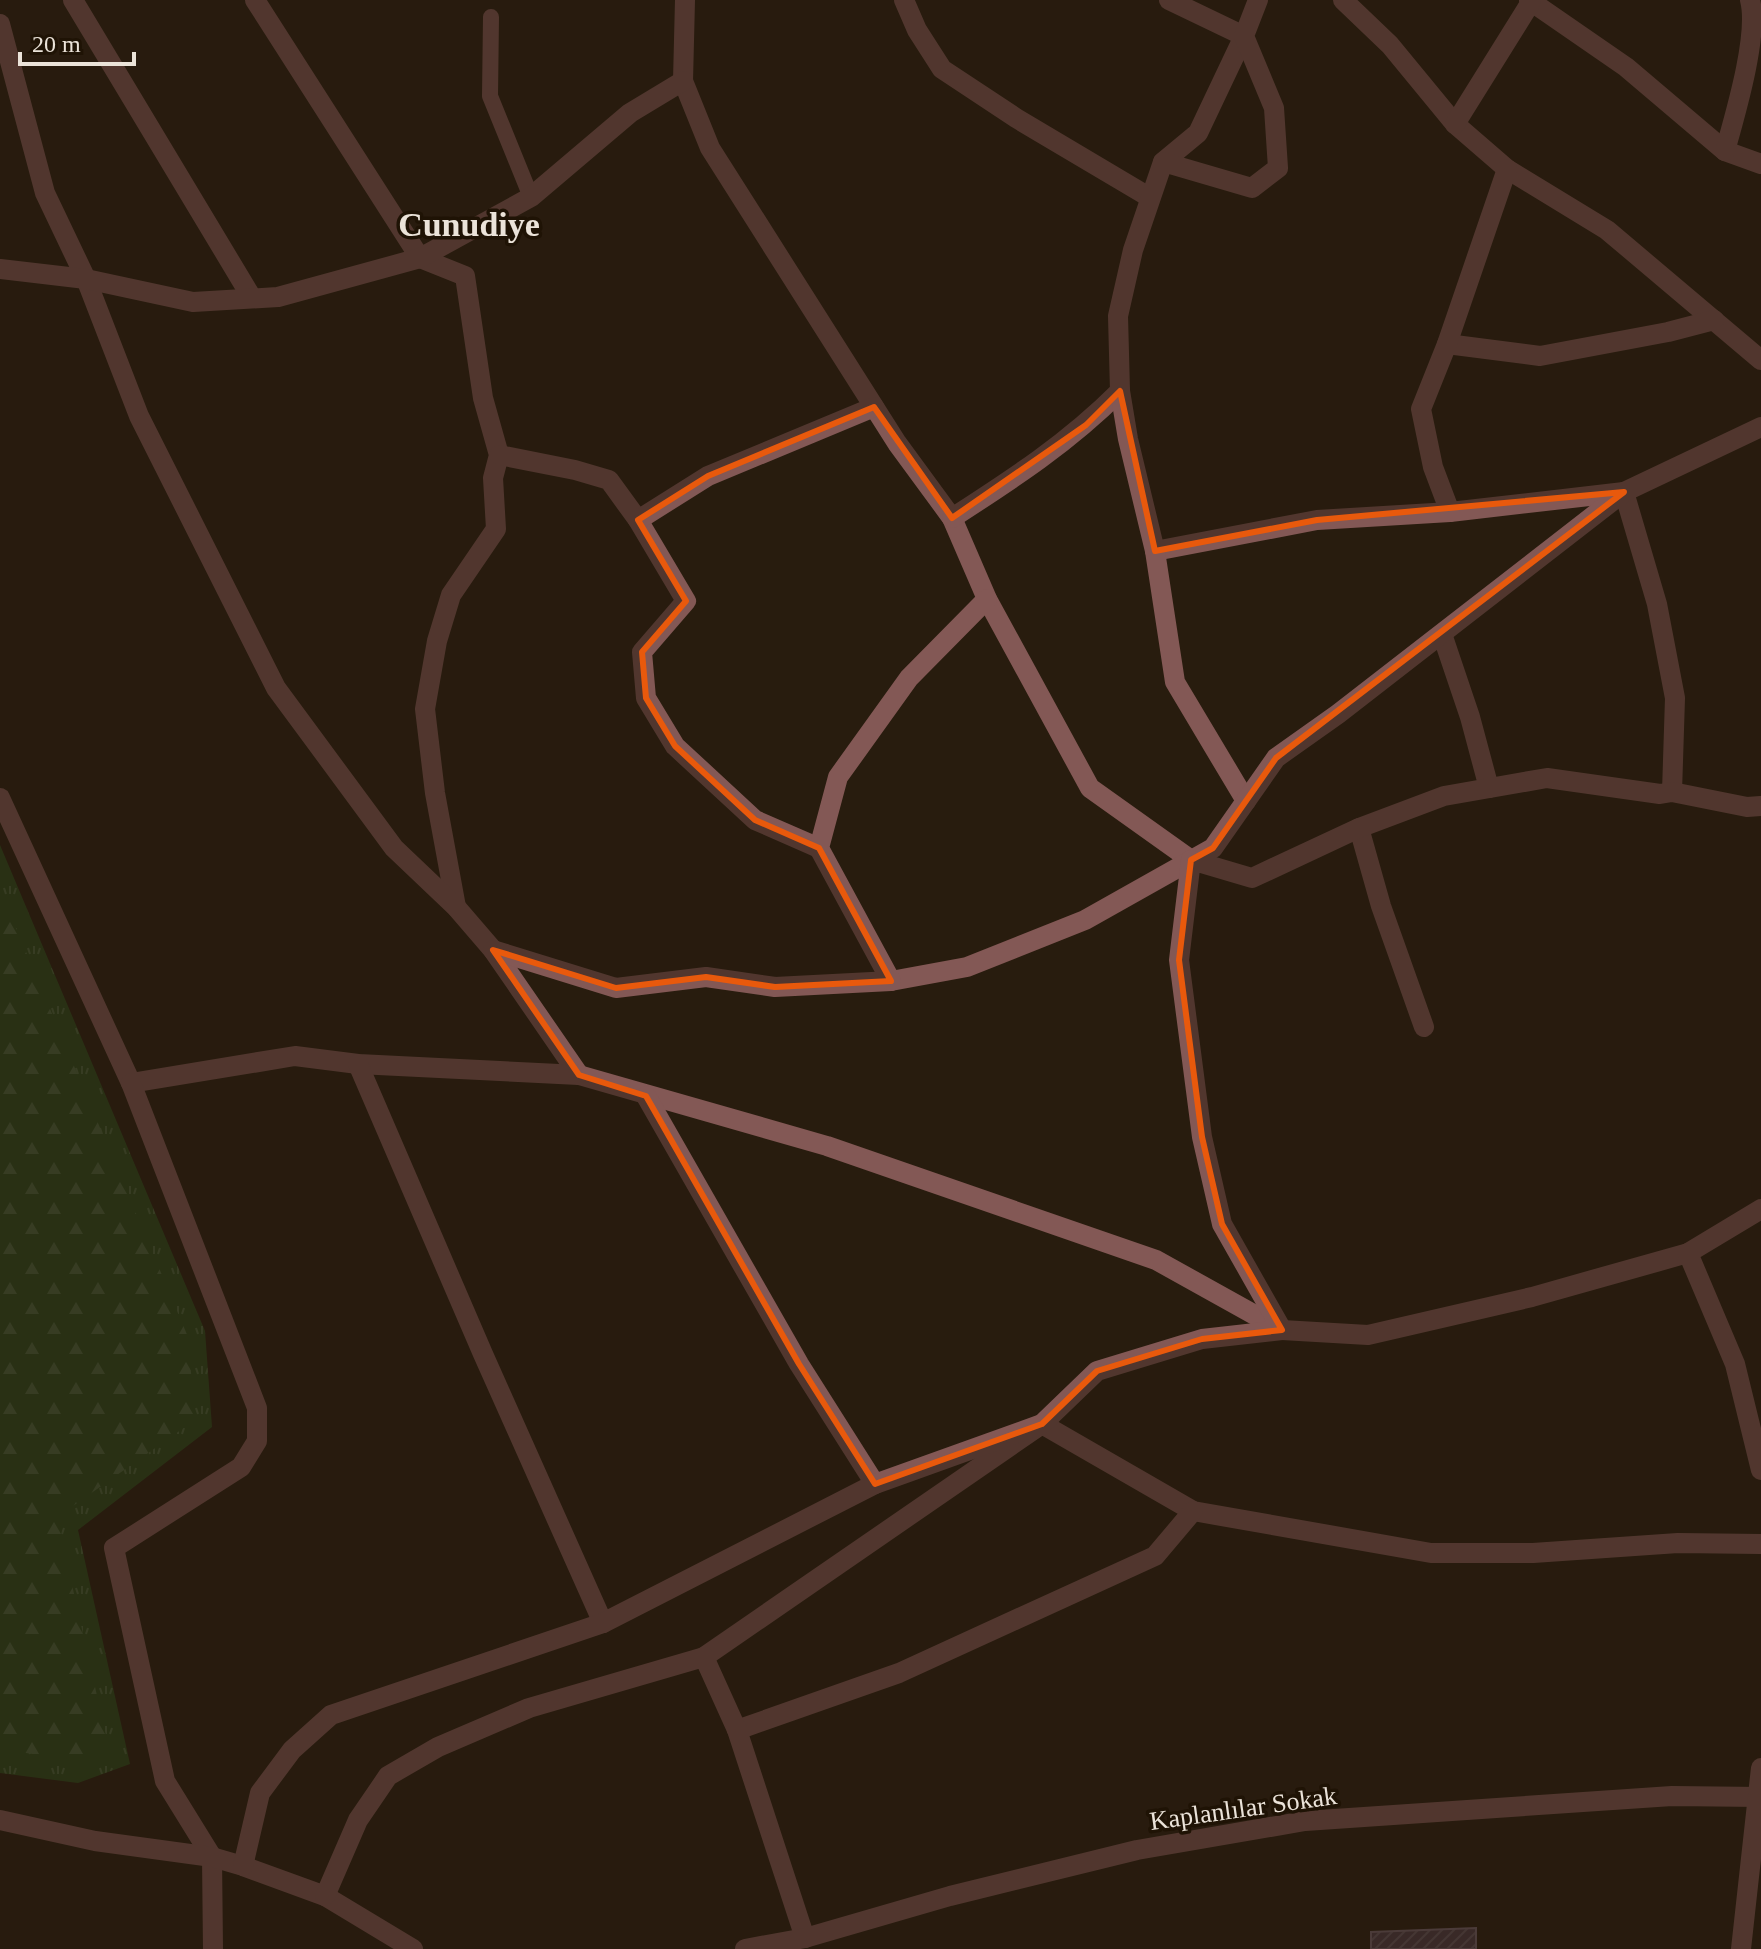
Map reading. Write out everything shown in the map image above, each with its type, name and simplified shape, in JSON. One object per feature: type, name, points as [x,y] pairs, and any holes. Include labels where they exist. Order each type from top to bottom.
[{"type":"street","points":[[73,0],[252,298]]},
{"type":"street","points":[[255,0],[420,258],[465,276],[483,398],[499,455],[493,478],[496,529],[451,595],[437,641],[425,709],[435,793],[456,907]]},
{"type":"street","points":[[685,0],[683,81],[710,148],[897,443],[952,518],[987,599],[1090,788],[1191,860],[1252,878],[1359,828],[1444,796],[1547,778],[1660,794],[1672,792],[1747,807],[1761,806]]},
{"type":"street","points":[[904,0],[917,30],[942,69],[1016,118],[1149,197]]},
{"type":"street","points":[[1163,162],[1252,188],[1278,168],[1274,108],[1244,36],[1169,0]]},
{"type":"street","points":[[1246,801],[1175,682],[1155,551],[1120,391],[1118,316],[1133,250],[1163,162],[1198,133],[1258,0]]},
{"type":"street","points":[[1343,0],[1390,45],[1455,124],[1507,169],[1607,230],[1761,360]]},
{"type":"street","points":[[1725,151],[1754,50],[1750,0]]},
{"type":"street","points":[[1455,124],[1530,1],[1626,67],[1725,151],[1761,164]]},
{"type":"street","points":[[0,24],[45,193],[86,279],[139,416],[276,688],[394,848],[456,907],[493,950],[579,1075]]},
{"type":"street","points":[[0,269],[86,279],[193,302],[278,297],[420,258],[531,197],[630,113],[683,81]]},
{"type":"street","points":[[1450,512],[1433,467],[1421,409],[1447,344],[1507,169]]},
{"type":"street","points":[[1447,344],[1540,356],[1668,332],[1714,320]]},
{"type":"street","points":[[952,518],[1026,471],[1086,425],[1120,391]]},
{"type":"street","points":[[638,520],[708,476],[874,407]]},
{"type":"street","points":[[493,950],[616,988],[706,977],[775,987],[891,981],[967,967],[1070,926],[1213,848],[1276,758],[1624,492],[1761,427]]},
{"type":"street","points":[[499,455],[609,480],[638,520],[686,601],[642,652],[646,698],[675,746],[755,820],[819,848],[891,981]]},
{"type":"street","points":[[1155,551],[1317,520],[1450,512],[1624,492]]},
{"type":"street","points":[[1624,492],[1657,604],[1675,698],[1672,792]]},
{"type":"street","points":[[819,848],[838,777],[909,678],[987,599]]},
{"type":"street","points":[[1442,634],[1470,717],[1489,788]]},
{"type":"street","points":[[0,798],[131,1083],[257,1408],[257,1441],[241,1467],[114,1548],[165,1781],[212,1857],[213,1949]]},
{"type":"street","points":[[1359,828],[1381,906],[1424,1027]]},
{"type":"street","points":[[1191,860],[1179,960],[1202,1137],[1222,1224],[1282,1330]]},
{"type":"street","points":[[131,1083],[295,1056],[358,1064],[579,1075],[827,1146],[1156,1260],[1282,1330]]},
{"type":"street","points":[[358,1064],[603,1623]]},
{"type":"street","points":[[646,1096],[799,1364],[875,1484]]},
{"type":"street","points":[[325,1896],[358,1820],[388,1776],[438,1747],[529,1708],[704,1657],[1042,1424],[1097,1371],[1202,1339],[1282,1330],[1368,1335],[1532,1297],[1688,1253],[1761,1209]]},
{"type":"street","points":[[1688,1253],[1735,1364],[1761,1470]]},
{"type":"street","points":[[243,1866],[260,1793],[292,1750],[331,1715],[603,1623],[875,1484],[1042,1424],[1193,1511],[1431,1553],[1533,1553],[1678,1543],[1761,1544]]},
{"type":"street","points":[[737,1730],[899,1673],[1155,1556],[1193,1511]]},
{"type":"street","points":[[704,1657],[737,1730],[805,1938]]},
{"type":"street","points":[[1741,1949],[1761,1768]]},
{"type":"street","name":"Kaplanlılar Sokak","points":[[745,1949],[805,1938],[950,1896],[1137,1850],[1305,1821],[1672,1796],[1759,1797]]},
{"type":"street","points":[[0,1820],[95,1841],[212,1857],[243,1866],[325,1896],[413,1949]]},
{"type":"lane","points":[[491,17],[490,96],[531,197]]},
{"type":"highlighted area","points":[[1120,391],[1155,551],[1317,520],[1624,492],[1276,758],[1213,848],[1191,860],[1179,960],[1202,1137],[1222,1224],[1282,1330],[1202,1339],[1097,1371],[1042,1424],[875,1484],[799,1364],[646,1096],[579,1075],[493,950],[616,988],[706,977],[775,987],[891,981],[819,848],[755,820],[675,746],[646,698],[642,652],[686,601],[638,520],[708,476],[874,407],[952,518],[1086,425]]},
{"type":"green space","points":[[0,845],[205,1331],[212,1427],[78,1530],[130,1764],[78,1783],[0,1773]]},
{"type":"green space","points":[[0,890],[188,1337],[195,1420],[63,1513],[61,1536],[109,1749],[72,1760],[0,1749]]},
{"type":"building","points":[[1476,1928],[1476,1949],[1371,1949],[1371,1932]]},
{"type":"district","name":"Cunudiye","points":[[469,224]]}]
